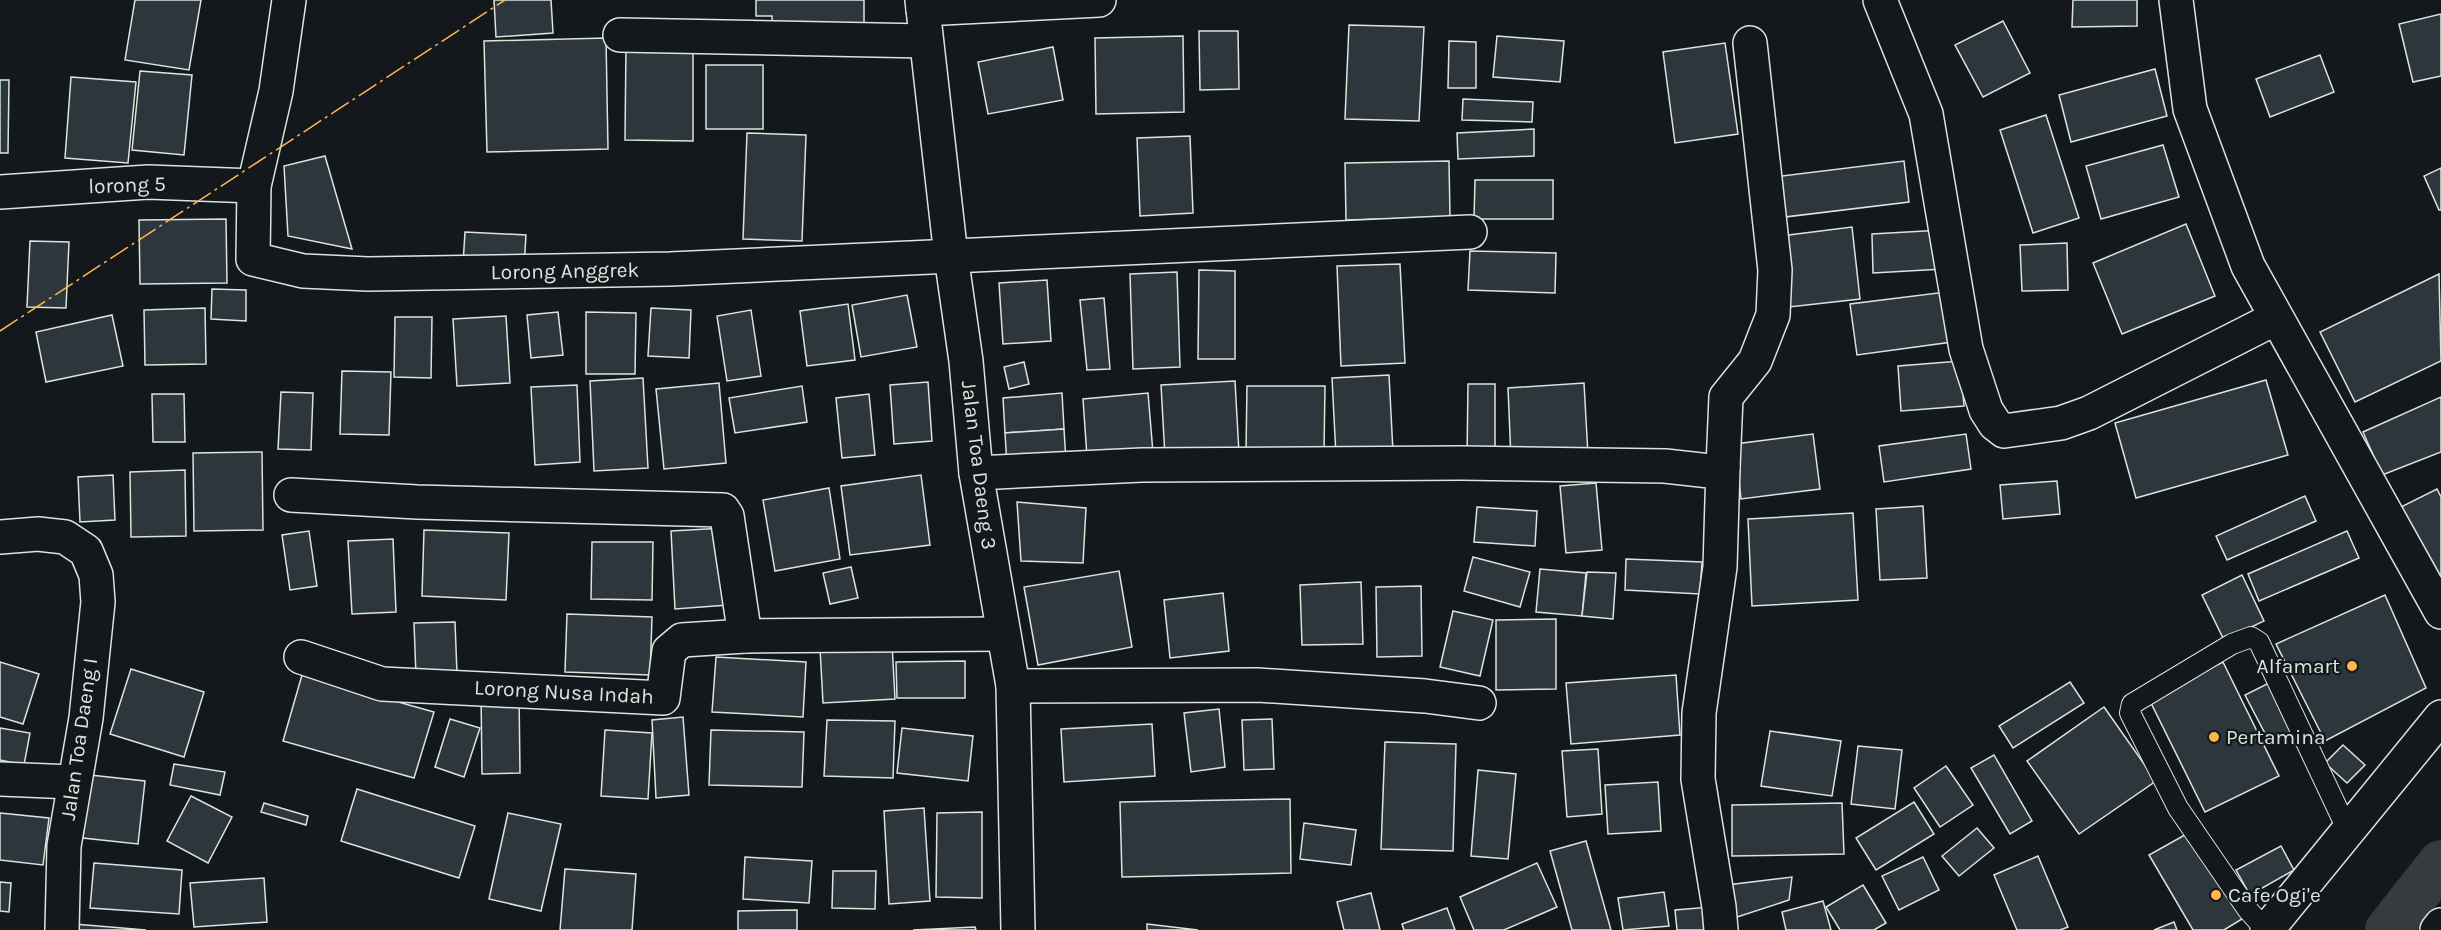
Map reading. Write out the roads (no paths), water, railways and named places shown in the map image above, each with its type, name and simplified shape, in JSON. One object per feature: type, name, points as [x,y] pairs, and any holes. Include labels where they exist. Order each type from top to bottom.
[{"type":"street","points":[[254,186],[276,91],[289,0]]},
{"type":"street","points":[[620,35],[924,17],[1099,0]]},
{"type":"street","points":[[1880,0],[1926,114],[1966,349],[1978,390],[1995,424],[2004,431],[2019,431],[2061,423],[2089,413],[2276,318]]},
{"type":"street","points":[[2176,0],[2190,109],[2248,266],[2441,612]]},
{"type":"street","name":"Jalan Toa Daeng 3","points":[[924,17],[951,256],[966,361],[976,473],[1002,634],[1013,686],[1018,930]]},
{"type":"street","points":[[1721,930],[1698,768],[1699,713],[1720,567],[1726,398],[1755,361],[1773,315],[1775,270],[1750,43]]},
{"type":"street","name":"lorong 5","points":[[0,192],[148,182],[254,186]]},
{"type":"street","name":"Lorong Anggrek","points":[[254,186],[253,259],[303,271],[368,273],[658,270],[951,256]]},
{"type":"street","points":[[951,256],[1470,232]]},
{"type":"street","points":[[976,473],[1142,465],[1461,463],[1665,466],[1710,471],[1723,467]]},
{"type":"street","points":[[291,495],[417,502],[723,510],[727,516],[745,636]]},
{"type":"street","name":"Jalan Toa Daeng I","points":[[0,537],[49,534],[65,537],[86,551],[96,575],[98,602],[86,718],[73,782],[64,846],[62,930]]},
{"type":"street","name":"Lorong Nusa Indah","points":[[301,657],[382,684],[663,698],[669,651],[682,640],[745,636],[1002,634]]},
{"type":"street","points":[[1013,686],[1258,685],[1425,696],[1479,703]]},
{"type":"street","points":[[2266,930],[2441,717]]},
{"type":"street","points":[[0,778],[73,782]]},
{"type":"street","points":[[2437,930],[2441,925]]},
{"type":"lane","points":[[2266,930],[2248,910],[2178,808],[2130,713],[2132,704],[2232,644],[2251,637],[2259,642],[2348,831]]},
{"type":"waterway","points":[[2388,930],[2441,863]]},
{"type":"place","name":"Alfamart","points":[[2352,666]]},
{"type":"place","name":"Pertamina","points":[[2214,737]]},
{"type":"place","name":"Cafe Ogi'e","points":[[2216,895]]}]
